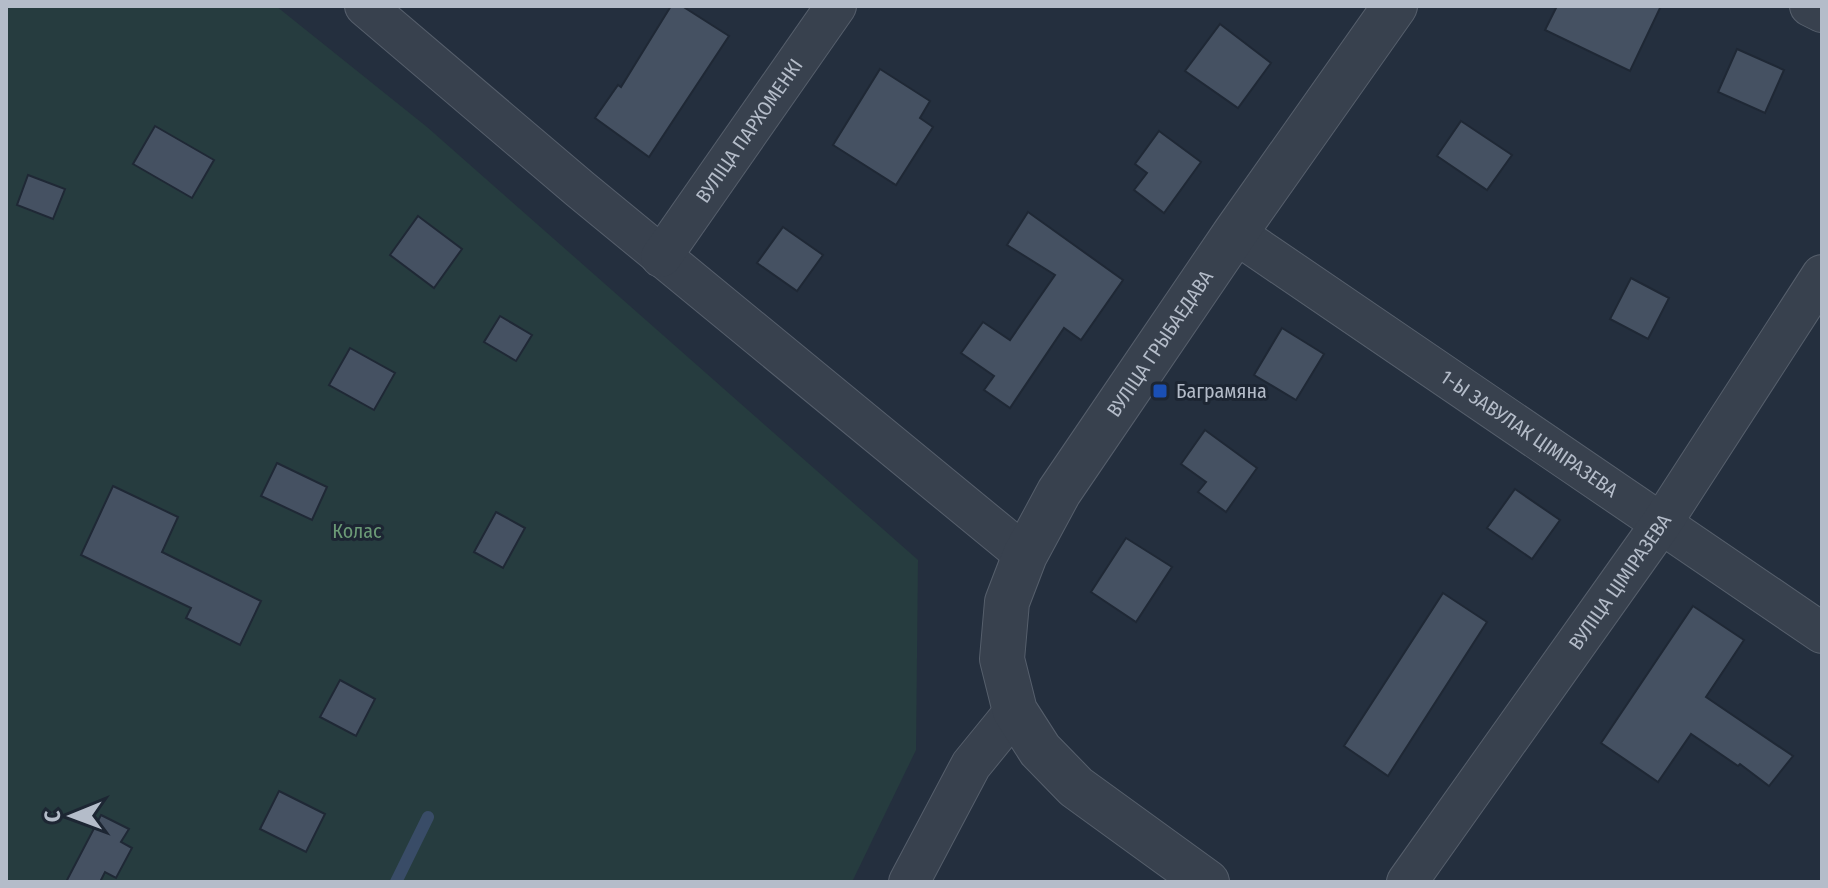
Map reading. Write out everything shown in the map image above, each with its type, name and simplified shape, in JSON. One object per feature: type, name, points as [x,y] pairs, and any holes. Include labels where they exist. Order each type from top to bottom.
[{"type":"street","points":[[365,6],[661,257],[1025,555]]},
{"type":"street","name":"ВУЛІЦА ПАРХОМЕНКІ","points":[[661,257],[836,6]]},
{"type":"street","name":"ВУЛІЦА ГРЫБАЕДАВА","points":[[1207,882],[1076,787],[1040,750],[1015,711],[1002,659],[1007,602],[1025,555],[1059,492],[1235,233],[1395,6]]},
{"type":"street","points":[[1810,6],[1822,12]]},
{"type":"street","name":"1-Ы ЗАВУЛАК ЦІМІРАЗЕВА","points":[[1235,233],[1822,633]]},
{"type":"street","name":"ВУЛІЦА ЦІМІРАЗЕВА","points":[[1407,882],[1661,524],[1822,275]]},
{"type":"street","points":[[909,882],[971,765],[1015,711]]},
{"type":"green space","name":"Колас","points":[[6,6],[276,6],[427,127],[918,560],[916,750],[852,882],[6,882]]},
{"type":"building","points":[[671,6],[682,6],[729,36],[649,157],[595,118],[618,85],[621,87]]},
{"type":"building","points":[[1557,6],[1661,6],[1630,71],[1545,30]]},
{"type":"building","points":[[1220,24],[1271,63],[1238,108],[1185,71]]},
{"type":"building","points":[[1737,49],[1784,70],[1765,113],[1718,92]]},
{"type":"building","points":[[880,69],[930,101],[920,118],[933,127],[896,185],[833,145]]},
{"type":"building","points":[[1461,121],[1512,155],[1487,190],[1437,156]]},
{"type":"building","points":[[155,126],[214,160],[192,198],[133,164]]},
{"type":"building","points":[[1159,131],[1201,162],[1164,213],[1134,190],[1147,173],[1135,164]]},
{"type":"building","points":[[28,175],[65,189],[53,219],[17,205]]},
{"type":"building","points":[[1028,212],[1123,280],[1081,340],[1064,328],[1010,408],[984,390],[994,376],[961,353],[983,322],[1010,340],[1055,275],[1007,245]]},
{"type":"building","points":[[418,216],[462,249],[434,288],[390,255]]},
{"type":"building","points":[[783,227],[823,255],[797,291],[757,263]]},
{"type":"building","points":[[1631,278],[1669,298],[1648,339],[1610,319]]},
{"type":"building","points":[[500,316],[532,335],[516,361],[484,342]]},
{"type":"building","points":[[1282,328],[1324,354],[1296,400],[1254,375]]},
{"type":"building","points":[[350,348],[395,373],[374,410],[329,385]]},
{"type":"building","points":[[1205,430],[1257,468],[1226,512],[1198,492],[1206,482],[1181,464]]},
{"type":"building","points":[[277,463],[327,487],[312,520],[261,496]]},
{"type":"building","points":[[113,486],[178,517],[162,552],[261,601],[240,645],[186,618],[191,608],[81,555]]},
{"type":"building","points":[[1515,489],[1560,520],[1532,559],[1487,528]]},
{"type":"building","points":[[496,512],[525,528],[503,568],[474,552]]},
{"type":"building","points":[[1126,538],[1172,567],[1136,622],[1091,592]]},
{"type":"building","points":[[1443,593],[1487,622],[1388,776],[1344,746]]},
{"type":"building","points":[[1693,606],[1744,640],[1706,697],[1793,756],[1769,786],[1691,734],[1658,782],[1601,743]]},
{"type":"building","points":[[340,680],[375,699],[356,736],[320,717]]},
{"type":"building","points":[[279,791],[325,814],[306,852],[260,829]]},
{"type":"building","points":[[101,815],[129,829],[121,842],[132,848],[116,878],[105,872],[100,882],[66,882]]},
{"type":"waterway","points":[[396,882],[428,817]]},
{"type":"place","name":"Баграмяна","points":[[1160,391]]}]
